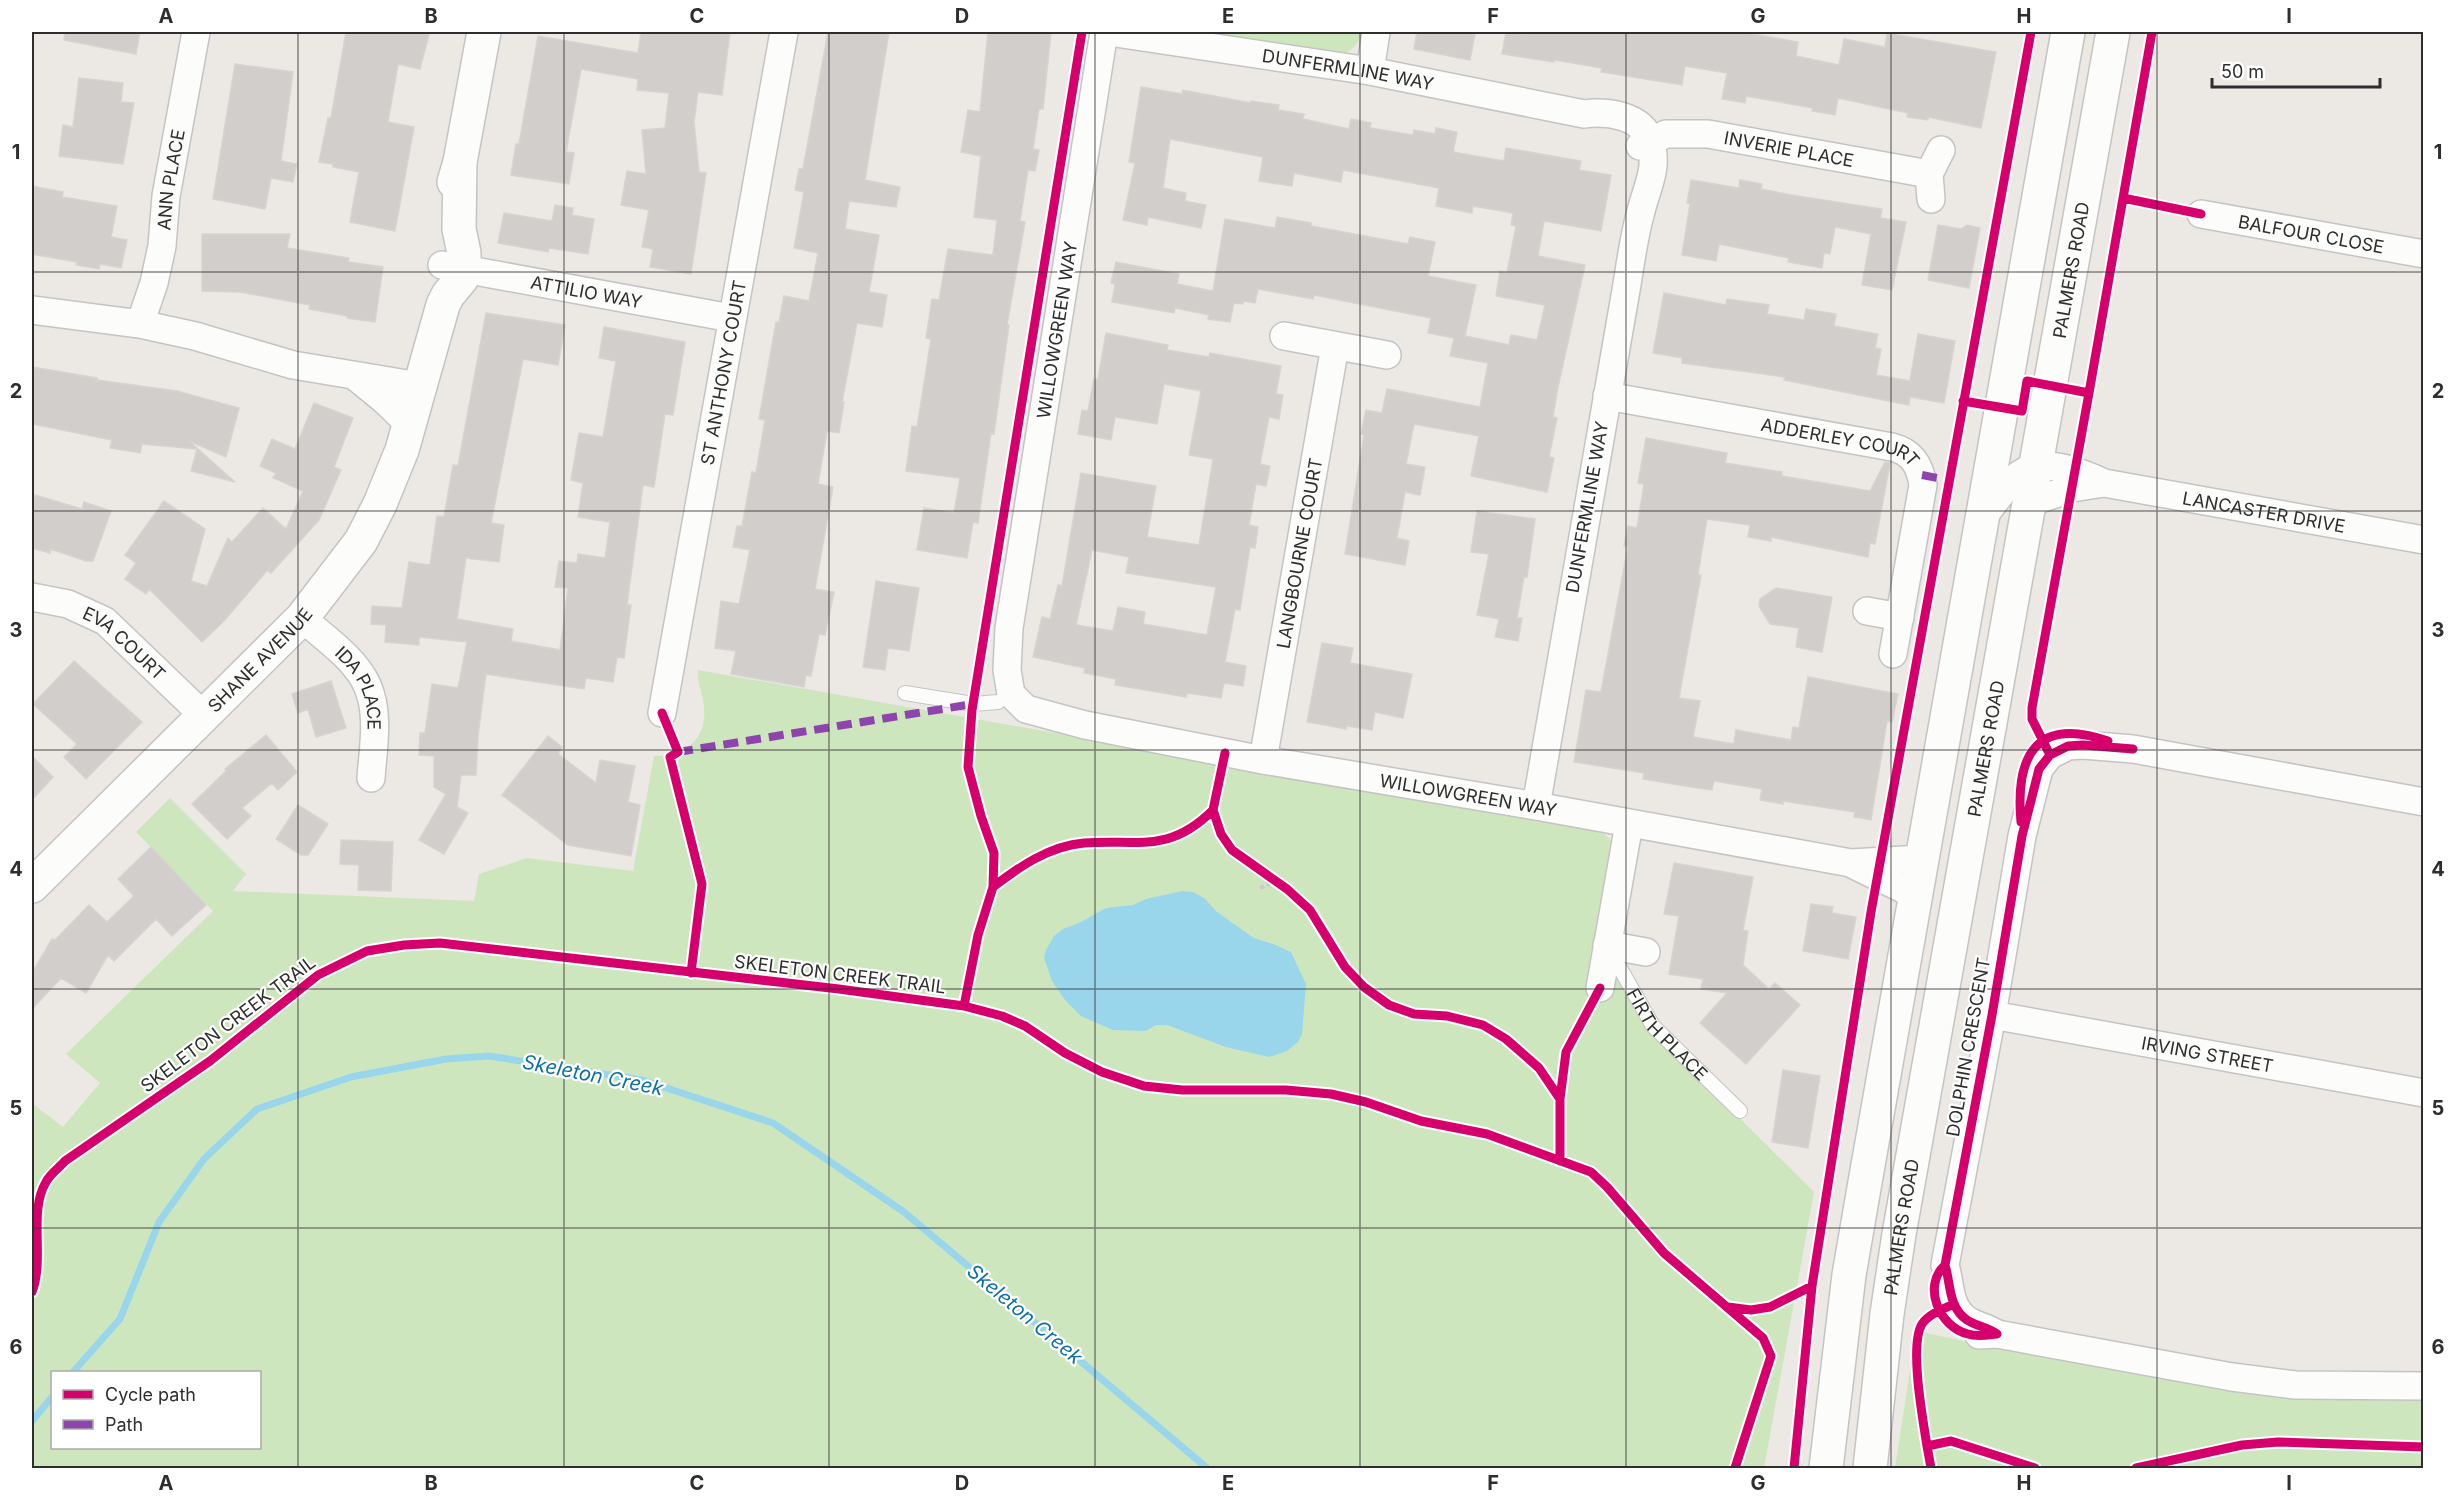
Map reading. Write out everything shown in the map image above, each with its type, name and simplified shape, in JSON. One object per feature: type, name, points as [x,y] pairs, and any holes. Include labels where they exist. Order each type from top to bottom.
[{"type":"main road","name":"SHANE AVENUE","points":[[32,886],[302,618],[361,541],[394,475],[410,425],[419,386],[425,316],[430,296],[453,267],[442,235],[446,206],[460,162],[484,32]]},
{"type":"main road","points":[[1826,1468],[1849,1275],[2068,32]]},
{"type":"main road","name":"PALMERS ROAD","points":[[1870,1468],[1886,1324],[1899,1234],[2113,32]]},
{"type":"street","name":"ANN PLACE","points":[[141,319],[154,283],[162,246],[166,196],[196,32]]},
{"type":"street","name":"ST ANTHONY COURT","points":[[663,713],[731,318],[784,32]]},
{"type":"street","name":"WILLOWGREEN WAY","points":[[1104,32],[1009,628],[1004,698],[1026,709],[1085,725],[1263,760],[1851,863],[1921,859]]},
{"type":"street","name":"DUNFERMLINE WAY","points":[[1109,32],[1370,71],[1584,114],[1594,121],[1625,130],[1645,143],[1652,174],[1641,210],[1606,396],[1536,806]]},
{"type":"street","points":[[1370,71],[1376,32]]},
{"type":"street","name":"INVERIE PLACE","points":[[1645,143],[1666,135],[1708,134],[1934,174]]},
{"type":"street","name":"BALFOUR CLOSE","points":[[2201,214],[2424,254]]},
{"type":"street","name":"ATTILIO WAY","points":[[453,267],[731,318]]},
{"type":"street","points":[[32,310],[71,315],[114,310],[141,319],[169,319],[195,336],[293,364],[419,386]]},
{"type":"street","points":[[1284,336],[1387,355]]},
{"type":"street","name":"LANGBOURNE COURT","points":[[1263,760],[1335,346]]},
{"type":"street","points":[[355,376],[410,425]]},
{"type":"street","name":"ADDERLEY COURT","points":[[1606,396],[1892,447],[1908,453],[1919,467],[1923,485],[1893,654]]},
{"type":"street","name":"LANCASTER DRIVE","points":[[1982,518],[2016,478],[2035,469],[2063,467],[2104,483],[2424,540]]},
{"type":"street","name":"LANCASTER DRIVE","points":[[2029,503],[2072,488],[2104,483]]},
{"type":"street","name":"EVA COURT","points":[[32,597],[68,604],[105,621],[204,716]]},
{"type":"street","points":[[1868,611],[1900,617]]},
{"type":"street","name":"IDA PLACE","points":[[302,618],[348,660],[367,686],[374,712],[371,778]]},
{"type":"street","name":"DOLPHIN CRESCENT","points":[[2424,802],[2133,749],[2068,746],[2050,755],[2039,769],[2022,836],[1992,1015],[1945,1265],[1952,1301],[1959,1314],[1970,1322],[1985,1326],[1997,1334],[2253,1380],[2295,1385],[2424,1386]]},
{"type":"street","name":"FIRTH PLACE","points":[[1600,988],[1629,824]]},
{"type":"street","name":"WILLOWGREEN WAY","points":[[1851,863],[1915,895]]},
{"type":"street","points":[[1607,945],[1646,952]]},
{"type":"street","name":"IRVING STREET","points":[[1992,1015],[2424,1093]]},
{"type":"lane","points":[[906,693],[973,704],[1004,698]]},
{"type":"lane","name":"FIRTH PLACE","points":[[1607,945],[1653,1026],[1740,1111]]},
{"type":"path","points":[[1266,875],[1278,883]]},
{"type":"path","points":[[1260,888],[1278,883]]},
{"type":"green space","points":[[1182,32],[1363,32],[1355,46],[1341,55]]},
{"type":"green space","points":[[698,670],[1599,829],[1611,840],[1611,974],[1617,975],[1637,1014],[1657,1036],[1814,1192],[1764,1468],[32,1468],[32,1103],[63,1127],[100,1083],[66,1054],[213,911],[136,832],[170,798],[246,874],[233,891],[474,901],[479,874],[527,858],[633,871],[654,756],[675,753],[697,738],[704,719]]},
{"type":"green space","points":[[1916,1331],[1969,1342],[2423,1393],[2423,1468],[1895,1468]]},
{"type":"water","points":[[1182,891],[1193,892],[1204,898],[1217,912],[1254,938],[1291,952],[1306,984],[1302,1034],[1298,1042],[1287,1051],[1269,1057],[1226,1047],[1167,1025],[1156,1025],[1146,1031],[1113,1030],[1081,1016],[1065,1000],[1052,981],[1044,958],[1054,936],[1063,929],[1106,908],[1133,905],[1146,899]]},
{"type":"building","points":[[65,32],[140,32],[136,54],[64,40]]},
{"type":"building","points":[[346,32],[429,34],[420,69],[398,64],[388,122],[414,127],[395,231],[350,222],[359,172],[319,162],[328,118],[331,118]]},
{"type":"building","points":[[641,32],[730,32],[722,95],[698,92],[694,122],[699,172],[706,173],[691,274],[650,267],[653,249],[642,247],[649,210],[621,205],[627,171],[646,174],[642,130],[665,128],[669,93],[637,90],[638,79],[581,69],[566,152],[574,153],[569,184],[511,175],[516,144],[519,144],[538,36],[638,53]]},
{"type":"building","points":[[828,32],[889,32],[865,180],[900,187],[896,207],[849,201],[845,229],[879,235],[869,292],[887,295],[882,327],[857,323],[842,402],[844,402],[839,433],[827,431],[818,484],[833,487],[815,589],[834,592],[825,635],[819,634],[811,676],[806,675],[804,687],[731,674],[736,651],[715,648],[721,601],[739,604],[750,550],[733,547],[737,526],[742,526],[752,472],[756,473],[765,420],[759,419],[776,322],[779,322],[784,296],[809,301],[818,253],[794,248],[804,192],[795,190],[799,169],[803,169]]},
{"type":"building","points":[[988,32],[1051,32],[1043,109],[1039,109],[1033,149],[1039,150],[1035,171],[1028,170],[1020,221],[1025,222],[1007,325],[1009,325],[994,434],[991,433],[978,523],[973,522],[967,558],[917,550],[924,508],[954,513],[960,478],[906,471],[912,426],[917,427],[931,339],[926,338],[932,299],[939,300],[948,249],[993,255],[997,220],[974,217],[981,156],[961,152],[968,110],[980,112]]},
{"type":"building","points":[[1417,32],[1475,34],[1470,60],[1414,49]]},
{"type":"building","points":[[1506,32],[1526,34],[1527,32],[1752,32],[1752,34],[1798,42],[1796,56],[1839,65],[1844,39],[1885,47],[1887,33],[1996,52],[1981,128],[1928,117],[1928,120],[1907,117],[1908,113],[1838,98],[1835,115],[1812,111],[1813,108],[1746,96],[1745,103],[1722,99],[1727,73],[1685,66],[1682,85],[1601,72],[1602,68],[1502,54]]},
{"type":"building","points":[[235,64],[293,72],[281,161],[297,164],[293,182],[271,178],[265,209],[213,199]]},
{"type":"building","points":[[79,78],[123,83],[121,102],[134,103],[123,164],[59,156],[63,125],[73,127]]},
{"type":"building","points":[[1141,87],[1182,94],[1183,90],[1251,103],[1251,101],[1279,105],[1278,110],[1304,114],[1303,119],[1349,129],[1351,119],[1371,123],[1370,128],[1413,135],[1414,130],[1435,134],[1436,128],[1457,132],[1453,152],[1504,161],[1506,148],[1581,161],[1579,170],[1611,175],[1601,231],[1544,221],[1538,256],[1585,265],[1558,387],[1553,417],[1557,418],[1549,457],[1554,458],[1547,492],[1471,476],[1479,436],[1414,424],[1406,464],[1425,467],[1420,495],[1405,492],[1397,538],[1409,541],[1405,565],[1345,554],[1366,410],[1382,413],[1387,389],[1480,407],[1488,363],[1450,356],[1454,338],[1428,333],[1431,318],[1314,295],[1313,299],[1258,289],[1255,303],[1243,301],[1243,304],[1234,303],[1230,322],[1208,319],[1209,315],[1175,308],[1174,313],[1112,302],[1115,284],[1111,283],[1116,262],[1179,274],[1177,284],[1213,291],[1225,219],[1275,228],[1277,217],[1311,223],[1311,226],[1408,244],[1410,237],[1435,242],[1428,276],[1476,285],[1465,336],[1509,345],[1511,335],[1537,340],[1545,305],[1496,296],[1500,271],[1507,273],[1516,226],[1511,225],[1513,213],[1473,206],[1472,213],[1436,206],[1439,188],[1343,170],[1341,182],[1294,173],[1292,186],[1259,181],[1263,157],[1170,139],[1163,188],[1186,193],[1185,201],[1206,205],[1201,228],[1148,217],[1147,225],[1123,220],[1135,163],[1129,162]]},
{"type":"building","points":[[1691,180],[1739,188],[1740,180],[1762,184],[1761,189],[1882,209],[1880,218],[1906,222],[1892,290],[1862,285],[1871,234],[1835,227],[1830,254],[1824,253],[1822,268],[1788,262],[1789,258],[1719,244],[1716,261],[1682,255],[1690,204],[1687,203]]},
{"type":"building","points":[[32,186],[63,192],[62,197],[117,206],[111,237],[127,240],[121,268],[100,264],[99,269],[76,265],[77,262],[32,254]]},
{"type":"building","points":[[555,205],[573,208],[572,215],[594,219],[588,254],[549,248],[548,252],[498,243],[504,213],[552,221]]},
{"type":"building","points":[[1938,225],[1961,229],[1967,225],[1980,228],[1969,288],[1928,280]]},
{"type":"building","points":[[202,234],[290,234],[287,248],[349,258],[348,262],[383,267],[375,322],[309,309],[310,305],[240,292],[202,291]]},
{"type":"building","points":[[1664,293],[1726,305],[1727,299],[1769,305],[1767,314],[1804,320],[1806,309],[1836,314],[1834,326],[1878,334],[1875,348],[1881,349],[1876,375],[1910,381],[1918,334],[1955,341],[1944,403],[1910,397],[1909,405],[1784,380],[1785,377],[1682,363],[1682,358],[1653,353]]},
{"type":"building","points":[[486,313],[565,325],[558,365],[523,359],[491,523],[504,525],[499,562],[466,558],[457,619],[513,629],[511,641],[560,650],[568,588],[555,587],[559,561],[577,563],[578,554],[605,558],[610,522],[578,517],[583,483],[571,480],[579,433],[603,437],[616,361],[599,358],[604,327],[685,342],[673,415],[665,414],[654,487],[643,485],[627,605],[631,605],[624,658],[617,657],[613,682],[586,678],[584,689],[486,674],[478,736],[476,775],[461,775],[457,807],[468,813],[444,854],[419,840],[446,794],[434,787],[434,756],[419,755],[420,733],[425,733],[432,684],[458,688],[467,642],[419,637],[419,645],[385,642],[386,625],[371,624],[372,606],[402,608],[409,562],[430,565],[437,516],[444,517],[453,465],[458,466]]},
{"type":"building","points":[[1106,333],[1168,345],[1167,350],[1209,357],[1210,353],[1281,366],[1276,394],[1283,395],[1279,419],[1269,417],[1260,464],[1270,466],[1266,486],[1256,484],[1249,525],[1258,527],[1255,548],[1250,547],[1240,610],[1235,609],[1225,662],[1246,666],[1243,686],[1224,683],[1221,698],[1187,693],[1186,697],[1115,685],[1116,679],[1084,673],[1085,668],[1033,657],[1042,617],[1050,619],[1058,585],[1062,586],[1081,473],[1156,486],[1147,537],[1199,545],[1213,459],[1189,455],[1201,391],[1164,384],[1157,424],[1115,417],[1111,440],[1078,434],[1082,410],[1088,411],[1094,379],[1098,379]],"holes":[[[1092,550],[1129,557],[1126,573],[1216,587],[1207,635],[1143,624],[1145,612],[1118,607],[1113,631],[1076,625]]]},
{"type":"building","points":[[32,367],[97,378],[97,380],[177,391],[239,408],[226,457],[189,441],[235,482],[191,471],[197,449],[142,444],[140,453],[110,448],[112,440],[32,424]]},
{"type":"building","points":[[314,403],[353,418],[334,467],[341,470],[319,520],[271,573],[268,571],[271,566],[224,621],[202,642],[149,589],[146,594],[125,579],[136,563],[125,555],[164,501],[205,529],[191,581],[207,586],[228,538],[232,542],[263,508],[286,529],[303,491],[273,478],[276,473],[260,466],[272,439],[295,449]]},
{"type":"building","points":[[1646,438],[1727,453],[1725,463],[1782,472],[1782,476],[1870,491],[1885,462],[1890,463],[1875,544],[1870,543],[1868,557],[1771,537],[1771,541],[1748,537],[1750,525],[1707,519],[1698,575],[1701,575],[1679,698],[1700,701],[1693,737],[1734,744],[1736,730],[1791,740],[1793,727],[1799,728],[1808,677],[1898,694],[1892,722],[1887,721],[1871,820],[1854,817],[1855,812],[1783,801],[1783,804],[1760,800],[1762,789],[1714,781],[1712,790],[1691,787],[1643,779],[1644,773],[1574,762],[1586,690],[1601,692],[1628,546],[1624,546],[1628,526],[1637,528],[1644,484],[1638,483]]},
{"type":"building","points":[[35,495],[82,509],[84,502],[111,511],[93,561],[86,561],[51,549],[50,553],[32,548],[32,507]]},
{"type":"building","points":[[1477,511],[1535,519],[1527,577],[1524,577],[1517,618],[1522,618],[1518,641],[1495,637],[1499,619],[1477,615],[1489,554],[1471,552]]},
{"type":"building","points":[[876,581],[919,588],[909,651],[888,648],[885,670],[863,667]]},
{"type":"building","points":[[1776,588],[1832,597],[1822,652],[1796,647],[1799,628],[1770,624],[1759,606],[1760,599]]},
{"type":"building","points":[[1322,643],[1353,648],[1350,663],[1412,674],[1403,718],[1375,712],[1372,730],[1347,726],[1346,729],[1307,722]]},
{"type":"building","points":[[74,661],[142,722],[86,779],[64,757],[77,744],[33,704]]},
{"type":"building","points":[[331,681],[346,728],[316,737],[308,709],[298,713],[292,694]]},
{"type":"building","points":[[266,735],[297,772],[278,790],[272,783],[242,808],[251,816],[227,839],[192,804],[226,771],[225,769]]},
{"type":"building","points":[[548,736],[562,747],[558,754],[596,783],[600,760],[635,766],[628,802],[640,805],[631,856],[568,845],[502,795]]},
{"type":"building","points":[[32,756],[53,777],[32,800]]},
{"type":"building","points":[[298,805],[328,824],[308,855],[301,855],[276,839]]},
{"type":"building","points":[[341,840],[393,842],[391,891],[358,890],[359,865],[340,864]]},
{"type":"building","points":[[151,847],[206,905],[172,936],[156,919],[114,961],[108,955],[86,993],[61,978],[32,1009],[32,973],[52,939],[55,940],[89,905],[107,922],[134,896],[118,879]]},
{"type":"building","points":[[1674,863],[1753,877],[1743,930],[1748,931],[1743,965],[1769,989],[1775,983],[1800,1005],[1746,1064],[1700,1023],[1727,993],[1701,989],[1703,979],[1669,974],[1679,916],[1664,914]]},
{"type":"building","points":[[1811,904],[1833,907],[1832,913],[1856,917],[1848,959],[1803,951]]},
{"type":"building","points":[[1783,1070],[1820,1076],[1808,1148],[1772,1142]]},
{"type":"waterway","name":"Skeleton Creek","points":[[74,1371],[120,1319],[159,1222],[204,1159],[257,1109],[351,1077],[446,1059],[489,1056],[642,1080],[773,1123],[904,1212],[1207,1468]]},
{"type":"waterway","name":"Skeleton Creek","points":[[32,1421],[51,1398]]},
{"type":"marked path","points":[[1922,475],[1948,480]]},
{"type":"marked path","points":[[678,752],[973,704]]},
{"type":"cycle path","points":[[964,1006],[978,935],[993,887],[994,853],[968,767],[972,710],[1082,32]]},
{"type":"cycle path","points":[[1794,1468],[1812,1286],[1871,912],[2031,32]]},
{"type":"cycle path","points":[[2050,755],[2032,719],[2032,708],[2152,32]]},
{"type":"cycle path","points":[[2123,198],[2201,214]]},
{"type":"cycle path","points":[[1963,401],[2022,411],[2027,381],[2089,393]]},
{"type":"cycle path","points":[[662,713],[678,752],[670,757],[702,884],[691,973]]},
{"type":"cycle path","points":[[2021,822],[2022,778],[2027,761],[2035,747],[2047,738],[2063,734],[2083,735],[2108,741]]},
{"type":"cycle path","points":[[1997,1334],[1970,1322],[1956,1309],[1945,1265],[1992,1015],[2022,836],[2039,769],[2050,755],[2068,746],[2133,749]]},
{"type":"cycle path","points":[[1225,753],[1213,810],[1221,834],[1232,850],[1287,889],[1310,910],[1345,967],[1364,987],[1389,1005],[1414,1014],[1447,1016],[1483,1025],[1506,1039],[1539,1068],[1560,1099]]},
{"type":"cycle path","points":[[993,887],[1024,865],[1059,848],[1084,843],[1152,842],[1167,839],[1197,824],[1213,810]]},
{"type":"cycle path","name":"SKELETON CREEK TRAIL","points":[[32,1292],[36,1279],[37,1221],[41,1194],[48,1179],[65,1161],[210,1061],[318,975],[367,951],[404,945],[440,943],[839,989],[964,1006],[1002,1016],[1025,1026],[1065,1053],[1102,1072],[1144,1086],[1182,1090],[1286,1090],[1331,1094],[1366,1102],[1421,1121],[1487,1134],[1591,1172],[1607,1187],[1664,1253],[1763,1338],[1771,1356],[1735,1468]]},
{"type":"cycle path","points":[[1560,1161],[1560,1099],[1566,1052],[1600,988]]},
{"type":"cycle path","points":[[1945,1265],[1938,1274],[1935,1284],[1937,1305],[1942,1315],[1958,1330],[1968,1334],[1978,1336],[1996,1334]]},
{"type":"cycle path","points":[[1728,1307],[1751,1310],[1770,1307],[1812,1286]]},
{"type":"cycle path","points":[[1927,1446],[1918,1383],[1918,1334],[1928,1317],[1954,1304]]},
{"type":"cycle path","points":[[1931,1468],[1927,1446],[1951,1441],[2035,1468]]},
{"type":"cycle path","points":[[2136,1468],[2242,1445],[2278,1442],[2424,1447]]}]
